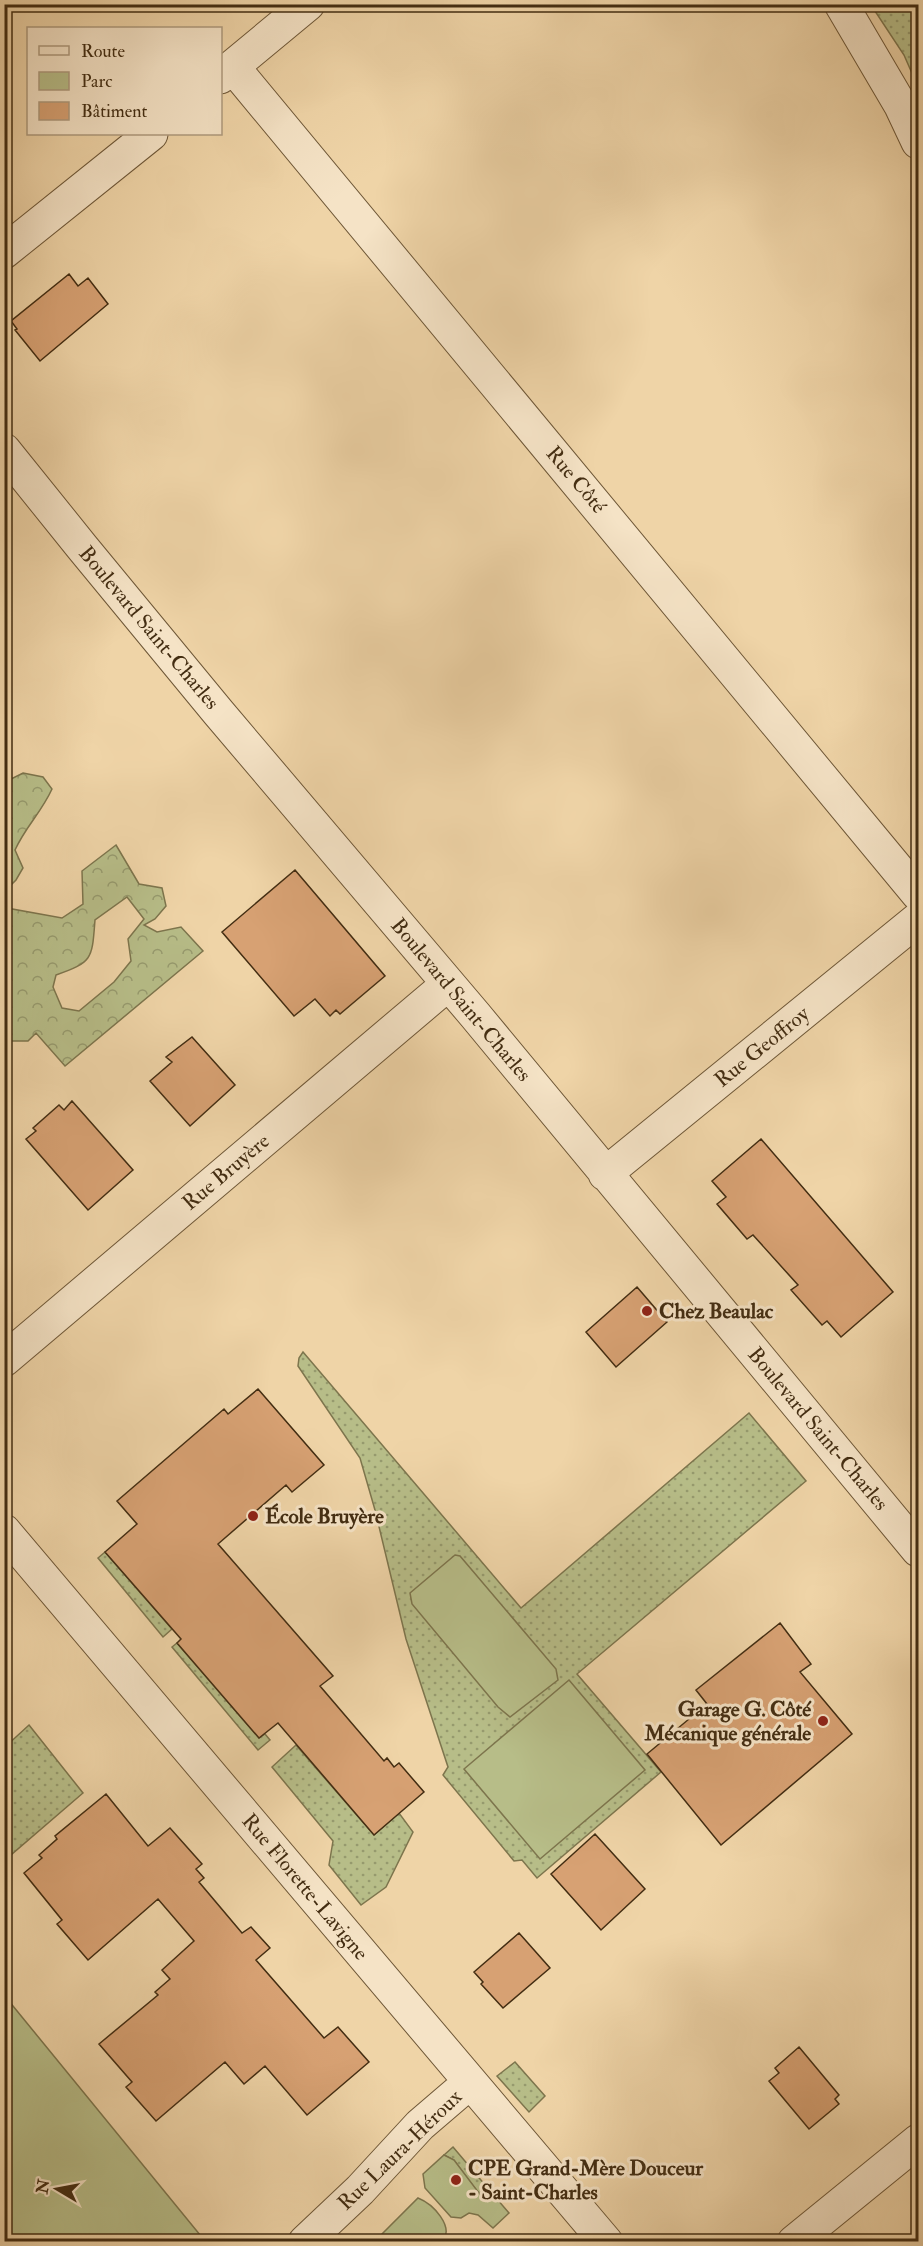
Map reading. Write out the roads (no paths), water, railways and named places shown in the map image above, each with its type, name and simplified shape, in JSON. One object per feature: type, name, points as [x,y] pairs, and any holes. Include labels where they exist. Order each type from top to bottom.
[{"type":"street","points":[[227,72],[308,4]]},
{"type":"street","points":[[841,4],[901,106],[918,142]]},
{"type":"street","name":"Rue Côté","points":[[227,72],[918,894]]},
{"type":"street","points":[[4,252],[150,135]]},
{"type":"street","name":"Boulevard Saint-Charles","points":[[4,450],[218,712],[448,984],[918,1550]]},
{"type":"street","name":"Rue Geoffroy","points":[[605,1174],[918,920]]},
{"type":"street","name":"Rue Bruyère","points":[[4,1360],[448,984]]},
{"type":"street","name":"Rue Florette-Lavigne","points":[[4,1532],[469,2083],[606,2241]]},
{"type":"street","name":"Rue Laura-Héroux","points":[[305,2241],[360,2190],[420,2125],[469,2083]]},
{"type":"street","points":[[794,2241],[918,2141]]},
{"type":"place","name":"Chez Beaulac","points":[[647,1311]]},
{"type":"place","name":"École Bruyère","points":[[253,1516]]},
{"type":"place","name":"Garage G. Côté Mécanique générale","points":[[823,1721]]},
{"type":"place","name":"CPE Grand-Mère Douceur - Saint-Charles","points":[[456,2180]]}]
